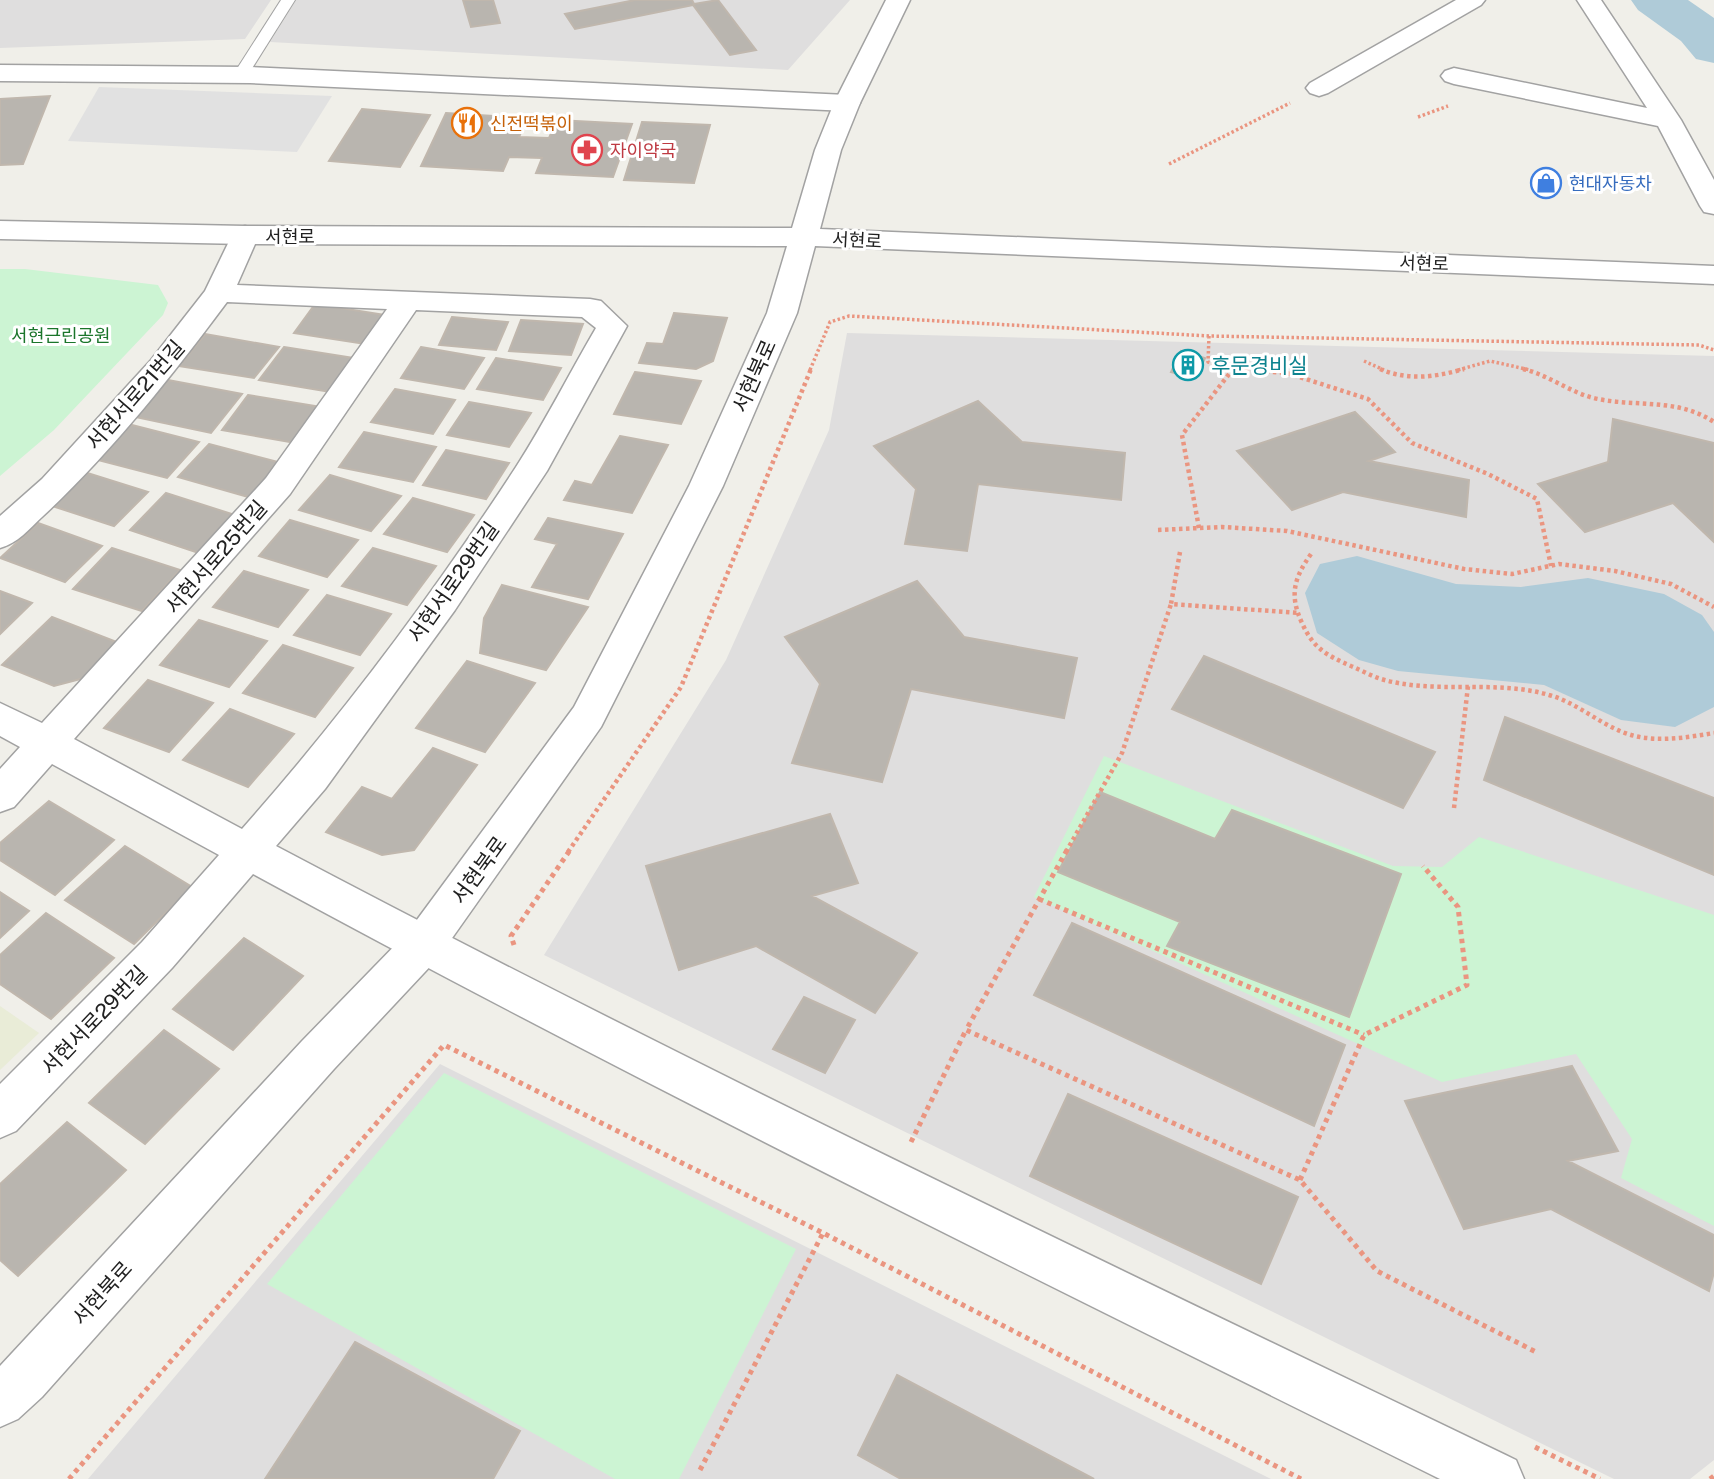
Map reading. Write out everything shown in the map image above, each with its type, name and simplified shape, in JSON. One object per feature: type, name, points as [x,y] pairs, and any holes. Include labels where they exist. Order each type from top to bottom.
[{"type":"street","name":"서현북로","points":[[0,1401],[33,1369],[318,1055],[423,946],[588,717],[706,486],[782,313],[828,150],[846,103],[898,0]]},
{"type":"street","points":[[1428,59],[1473,0]]},
{"type":"street","points":[[1589,0],[1668,120],[1714,206]]},
{"type":"street","points":[[1428,59],[1474,97]]},
{"type":"street","points":[[1319,88],[1428,59],[1668,120]]},
{"type":"street","points":[[0,73],[241,75],[846,103]]},
{"type":"street","name":"서현로","points":[[0,230],[245,235],[805,237],[1714,275]]},
{"type":"street","name":"서현서로21번길","points":[[0,536],[72,467],[162,367],[219,293],[245,235]]},
{"type":"street","name":"서현서로29번길","points":[[0,1116],[157,955],[310,778],[442,601],[530,471],[612,326],[590,308],[219,293]]},
{"type":"street","name":"서현서로25번길","points":[[0,796],[278,486],[408,300]]},
{"type":"street","points":[[0,718],[248,849],[423,946],[830,1153],[1497,1479]]},
{"type":"lane","points":[[241,75],[288,0]]},
{"type":"path","points":[[1169,164],[1319,88]]},
{"type":"path","points":[[514,948],[511,936],[681,687],[830,321],[849,316],[1209,336],[1699,345],[1714,350]]},
{"type":"path","points":[[1209,336],[1208,362],[1233,369],[1287,373],[1368,399],[1412,443],[1488,474],[1537,499],[1551,566]]},
{"type":"path","points":[[1364,361],[1394,375],[1435,377],[1450,370],[1490,361],[1533,371],[1597,399],[1661,403],[1705,416],[1714,422]]},
{"type":"path","points":[[1199,528],[1182,435],[1233,369]]},
{"type":"path","points":[[1158,530],[1199,528],[1287,531],[1464,569],[1500,573],[1512,574],[1559,564],[1615,571],[1671,584],[1714,604]]},
{"type":"path","points":[[911,1143],[966,1030],[1122,753],[1171,604],[1180,552]]},
{"type":"path","points":[[1311,554],[1301,567],[1293,591],[1299,614],[1312,644],[1338,660],[1381,679],[1413,684],[1520,689],[1551,695],[1584,710],[1621,732],[1671,740],[1714,733]]},
{"type":"path","points":[[1171,604],[1299,614]]},
{"type":"path","points":[[1454,808],[1468,686]]},
{"type":"path","points":[[1300,1180],[1364,1035],[1467,985],[1458,907],[1423,866]]},
{"type":"path","points":[[1039,899],[1364,1035]]},
{"type":"path","points":[[966,1030],[1300,1180],[1377,1271],[1538,1353]]},
{"type":"path","points":[[69,1479],[444,1045],[822,1234],[1301,1479]]},
{"type":"path","points":[[899,1137],[923,1149]]},
{"type":"path","points":[[699,1470],[822,1234]]},
{"type":"path","points":[[1525,1442],[1600,1479]]},
{"type":"shaded area","points":[[0,0],[271,0],[245,39],[0,48]]},
{"type":"shaded area","points":[[296,0],[850,0],[788,70],[270,42]]},
{"type":"shaded area","points":[[99,87],[332,96],[297,152],[68,141]]},
{"type":"shaded area","points":[[847,333],[1714,356],[1714,1460],[1690,1479],[1614,1479],[544,955],[726,660],[829,430]]},
{"type":"shaded area","points":[[440,1064],[1271,1479],[88,1479]]},
{"type":"green space","name":"서현근린공원","points":[[0,269],[25,269],[158,285],[168,303],[163,315],[54,430],[0,476]]},
{"type":"green space","points":[[1104,756],[1393,866],[1442,867],[1479,837],[1714,915],[1714,1226],[1621,1178],[1632,1139],[1576,1054],[1442,1082],[1034,897]]},
{"type":"green space","points":[[0,1006],[39,1033],[0,1070]]},
{"type":"green space","points":[[444,1073],[796,1249],[679,1479],[615,1479],[267,1284]]},
{"type":"water","points":[[1357,556],[1456,584],[1521,587],[1588,578],[1664,594],[1702,615],[1714,632],[1714,707],[1675,727],[1621,720],[1544,685],[1398,671],[1359,660],[1317,633],[1305,593],[1320,564]]},
{"type":"building","points":[[463,0],[493,0],[500,23],[471,27]]},
{"type":"building","points":[[635,0],[692,0],[694,4],[718,0],[756,50],[730,55],[693,5],[575,29],[565,14]]},
{"type":"building","points":[[50,96],[23,164],[0,165],[0,99]]},
{"type":"building","points":[[362,109],[430,115],[400,167],[329,161]]},
{"type":"building","points":[[446,113],[527,118],[519,137],[549,138],[557,120],[632,124],[613,177],[536,173],[542,158],[509,157],[503,171],[421,166]]},
{"type":"building","points":[[642,122],[710,125],[694,183],[624,180]]},
{"type":"building","points":[[315,304],[385,315],[365,344],[294,333]]},
{"type":"building","points":[[674,313],[727,318],[713,361],[696,369],[639,363],[647,343],[663,344]]},
{"type":"building","points":[[452,317],[508,322],[496,350],[439,345]]},
{"type":"building","points":[[521,320],[583,324],[571,355],[509,351]]},
{"type":"building","points":[[205,334],[279,347],[254,378],[179,366]]},
{"type":"building","points":[[284,347],[360,359],[336,393],[259,380]]},
{"type":"building","points":[[421,347],[484,358],[464,389],[401,378]]},
{"type":"building","name":"후문경비실","points":[[1181,351],[1205,358],[1195,378],[1171,372]]},
{"type":"building","points":[[496,358],[561,368],[543,400],[477,389]]},
{"type":"building","points":[[635,372],[701,381],[681,424],[614,414]]},
{"type":"building","points":[[168,380],[242,394],[211,433],[135,417]]},
{"type":"building","points":[[395,389],[455,400],[433,434],[371,422]]},
{"type":"building","points":[[248,395],[321,407],[295,443],[222,430]]},
{"type":"building","points":[[978,401],[1022,442],[1125,453],[1121,500],[978,484],[967,551],[905,544],[916,489],[874,446]]},
{"type":"building","points":[[469,402],[531,413],[509,447],[447,435]]},
{"type":"building","points":[[1355,412],[1395,452],[1369,461],[1469,480],[1466,517],[1343,492],[1292,510],[1237,451]]},
{"type":"building","points":[[1613,419],[1714,443],[1714,542],[1673,503],[1585,532],[1538,484],[1608,462]]},
{"type":"building","points":[[128,424],[199,442],[167,478],[94,459]]},
{"type":"building","points":[[364,432],[436,447],[413,482],[339,467]]},
{"type":"building","points":[[620,436],[668,445],[632,513],[564,500],[575,481],[592,485]]},
{"type":"building","points":[[209,444],[282,463],[252,498],[178,477]]},
{"type":"building","points":[[446,450],[509,463],[486,499],[423,485]]},
{"type":"building","points":[[81,471],[148,492],[114,526],[46,504]]},
{"type":"building","points":[[330,475],[401,496],[371,531],[299,510]]},
{"type":"building","points":[[166,493],[238,516],[202,554],[130,530]]},
{"type":"building","points":[[413,498],[474,515],[447,552],[384,534]]},
{"type":"building","points":[[548,518],[623,534],[588,599],[532,587],[557,544],[535,539]]},
{"type":"building","points":[[290,520],[358,540],[327,577],[259,556]]},
{"type":"building","points":[[38,523],[102,546],[65,582],[0,558]]},
{"type":"building","points":[[112,548],[180,570],[142,611],[73,589]]},
{"type":"building","points":[[373,548],[436,566],[407,605],[342,586]]},
{"type":"building","points":[[244,571],[308,590],[278,627],[213,607]]},
{"type":"building","points":[[917,581],[964,637],[1077,658],[1064,718],[911,689],[882,782],[792,763],[820,684],[785,637]]},
{"type":"building","points":[[502,585],[588,607],[546,670],[480,653],[484,618]]},
{"type":"building","points":[[0,591],[32,603],[0,634]]},
{"type":"building","points":[[327,595],[391,614],[360,655],[294,635]]},
{"type":"building","points":[[52,617],[119,643],[84,678],[54,686],[2,665]]},
{"type":"building","points":[[199,620],[267,641],[229,687],[160,665]]},
{"type":"building","points":[[283,645],[353,668],[315,717],[243,693]]},
{"type":"building","points":[[1204,656],[1435,752],[1403,808],[1172,709]]},
{"type":"building","points":[[467,661],[535,683],[485,752],[416,728]]},
{"type":"building","points":[[148,680],[213,703],[169,752],[104,728]]},
{"type":"building","points":[[230,709],[294,734],[248,787],[183,760]]},
{"type":"building","points":[[1505,717],[1714,798],[1714,875],[1484,780]]},
{"type":"building","points":[[433,748],[477,765],[414,850],[382,855],[326,832],[362,787],[392,799]]},
{"type":"building","points":[[1100,792],[1215,839],[1232,810],[1401,874],[1349,1017],[1167,946],[1180,922],[1058,872]]},
{"type":"building","points":[[49,801],[114,840],[55,895],[0,860],[0,843]]},
{"type":"building","points":[[830,814],[858,883],[812,896],[917,953],[875,1013],[756,946],[679,970],[646,866]]},
{"type":"building","points":[[125,846],[192,887],[134,944],[65,900]]},
{"type":"building","points":[[0,892],[29,911],[0,938]]},
{"type":"building","points":[[46,913],[114,958],[51,1019],[0,984],[0,955]]},
{"type":"building","points":[[1072,923],[1345,1045],[1314,1126],[1034,995]]},
{"type":"building","points":[[244,938],[303,976],[233,1050],[173,1009]]},
{"type":"building","points":[[804,997],[855,1020],[825,1073],[773,1049]]},
{"type":"building","points":[[164,1030],[219,1069],[145,1144],[89,1103]]},
{"type":"building","points":[[1572,1066],[1618,1151],[1568,1161],[1714,1235],[1714,1272],[1709,1291],[1551,1209],[1464,1229],[1405,1101]]},
{"type":"building","points":[[1068,1094],[1298,1197],[1261,1284],[1030,1176]]},
{"type":"building","points":[[67,1122],[126,1170],[18,1276],[0,1260],[0,1184]]},
{"type":"building","points":[[355,1342],[520,1431],[493,1479],[265,1479]]},
{"type":"building","points":[[897,1375],[1094,1479],[901,1479],[858,1455]]},
{"type":"waterway","points":[[1655,0],[1699,30],[1714,48]]},
{"type":"place","name":"신전떡볶이","points":[[467,123]]},
{"type":"place","name":"자이약국","points":[[587,150]]},
{"type":"place","name":"현대자동차","points":[[1546,183]]},
{"type":"place","name":"후문경비실","points":[[1188,365]]}]
